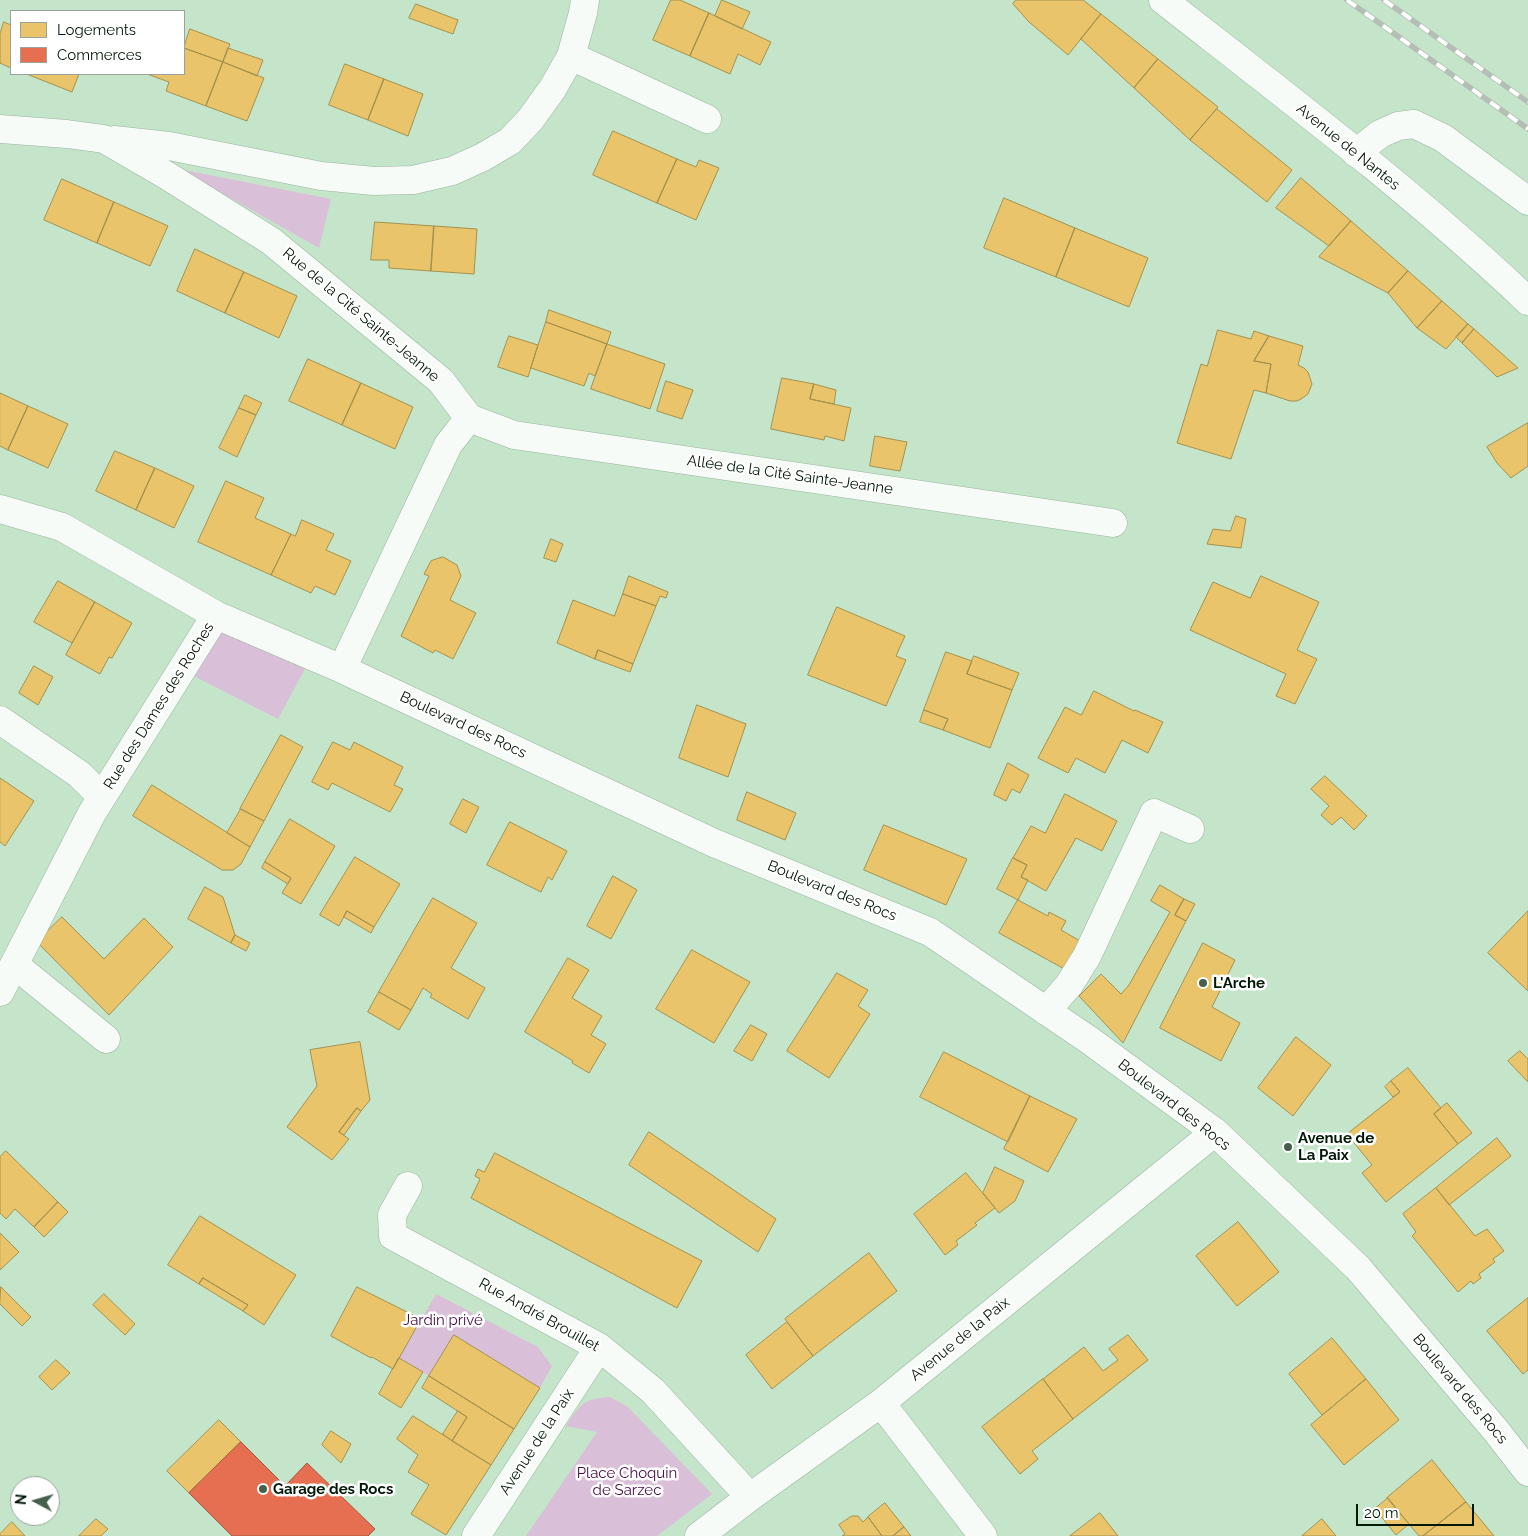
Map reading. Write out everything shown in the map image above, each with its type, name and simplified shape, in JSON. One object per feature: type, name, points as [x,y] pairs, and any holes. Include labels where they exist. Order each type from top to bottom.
[{"type":"street","name":"Rue de la Cité Sainte-Jeanne","points":[[0,129],[67,134],[104,140],[169,146],[321,176],[374,181],[413,180],[452,171],[483,157],[510,141],[530,120],[548,96],[571,56],[585,0]]},
{"type":"street","name":"Avenue de Nantes","points":[[1163,0],[1356,153],[1485,261],[1528,301]]},
{"type":"street","points":[[571,56],[707,119]]},
{"type":"street","points":[[1356,153],[1380,134],[1398,126],[1414,124],[1443,138],[1528,201]]},
{"type":"street","name":"Rue de la Cité Sainte-Jeanne","points":[[104,140],[166,175],[271,241],[441,381],[469,418]]},
{"type":"street","points":[[342,669],[448,445],[469,418]]},
{"type":"street","name":"Allée de la Cité Sainte-Jeanne","points":[[469,418],[514,435],[1113,523]]},
{"type":"street","name":"Boulevard des Rocs","points":[[0,509],[62,528],[216,615],[342,669],[714,843],[930,932],[1089,1040],[1215,1132],[1358,1268],[1497,1432],[1528,1472]]},
{"type":"street","name":"Rue des Dames des Roches","points":[[0,992],[102,797],[216,615]]},
{"type":"street","name":"Rue des Dames des Roches","points":[[0,720],[79,774],[102,797]]},
{"type":"street","points":[[1046,1011],[1069,985],[1087,956],[1154,813],[1190,829]]},
{"type":"street","points":[[15,965],[106,1038]]},
{"type":"street","name":"Avenue de la Paix","points":[[699,1536],[881,1403],[1215,1132]]},
{"type":"street","name":"Rue André Brouillet","points":[[408,1186],[392,1214],[393,1236],[599,1347],[653,1392],[750,1497]]},
{"type":"street","name":"Avenue de la Paix","points":[[476,1536],[599,1347]]},
{"type":"street","points":[[881,1403],[983,1536]]},
{"type":"green space","points":[[179,169],[331,199],[319,248]]},
{"type":"green space","points":[[216,626],[306,667],[278,719],[190,674]]},
{"type":"green space","name":"Jardin privé","points":[[436,1294],[538,1347],[552,1366],[540,1388],[454,1336],[429,1376],[399,1358]]},
{"type":"green space","name":"Place Choquin de Sarzec","points":[[610,1397],[628,1407],[712,1494],[657,1536],[526,1536],[597,1432],[566,1426],[583,1404],[593,1399]]},
{"type":"building: Logements","points":[[671,0],[680,0],[709,13],[690,56],[653,40]]},
{"type":"building: Logements","points":[[722,0],[750,12],[742,29],[715,16]]},
{"type":"building: Logements","points":[[1016,0],[1083,0],[1101,14],[1068,55],[1029,22],[1013,4]]},
{"type":"building: Logements","points":[[416,4],[458,20],[453,34],[409,18]]},
{"type":"building: Logements","points":[[709,13],[771,42],[760,65],[738,54],[730,74],[690,56]]},
{"type":"building: Logements","points":[[1101,14],[1158,59],[1134,88],[1081,39]]},
{"type":"building: Logements","points":[[4,22],[10,25],[10,68],[0,63],[0,34]]},
{"type":"building: Logements","points":[[190,29],[230,44],[223,62],[185,48]]},
{"type":"building: Logements","points":[[185,48],[223,62],[206,106],[166,91],[169,82],[150,75],[185,75]]},
{"type":"building: Logements","points":[[228,48],[263,60],[257,76],[223,62]]},
{"type":"building: Logements","points":[[1158,59],[1218,107],[1190,140],[1134,88]]},
{"type":"building: Logements","points":[[223,62],[264,78],[247,121],[206,106]]},
{"type":"building: Logements","points":[[345,64],[384,79],[368,120],[329,105]]},
{"type":"building: Logements","points":[[29,75],[79,75],[72,92]]},
{"type":"building: Logements","points":[[384,79],[423,94],[408,136],[368,120]]},
{"type":"building: Logements","points":[[1217,109],[1292,170],[1267,202],[1190,140]]},
{"type":"building: Logements","points":[[613,131],[677,159],[657,203],[593,175]]},
{"type":"building: Logements","points":[[677,159],[696,167],[699,160],[719,168],[696,220],[657,203]]},
{"type":"building: Logements","points":[[1301,178],[1351,221],[1329,246],[1276,208]]},
{"type":"building: Logements","points":[[62,179],[114,202],[97,243],[44,220]]},
{"type":"building: Logements","points":[[1004,198],[1075,228],[1056,277],[984,248]]},
{"type":"building: Logements","points":[[114,202],[168,226],[150,266],[97,243]]},
{"type":"building: Logements","points":[[1351,221],[1408,271],[1388,293],[1319,257]]},
{"type":"building: Logements","points":[[375,222],[434,226],[431,271],[389,268],[389,260],[371,260]]},
{"type":"building: Logements","points":[[434,226],[477,229],[474,274],[431,271]]},
{"type":"building: Logements","points":[[1075,228],[1148,258],[1129,307],[1056,277]]},
{"type":"building: Logements","points":[[195,249],[244,272],[225,313],[177,291]]},
{"type":"building: Logements","points":[[1408,271],[1442,301],[1417,328],[1388,293]]},
{"type":"building: Logements","points":[[244,272],[297,296],[279,338],[225,313]]},
{"type":"building: Logements","points":[[1442,301],[1468,324],[1446,349],[1417,328]]},
{"type":"building: Logements","points":[[549,310],[611,332],[607,344],[546,322]]},
{"type":"building: Logements","points":[[546,322],[607,344],[595,376],[589,373],[584,386],[531,368]]},
{"type":"building: Logements","points":[[1468,324],[1474,329],[1462,343],[1456,337]]},
{"type":"building: Logements","points":[[1474,329],[1518,368],[1497,377],[1462,343]]},
{"type":"building: Logements","points":[[1218,330],[1251,339],[1254,331],[1269,336],[1254,361],[1271,364],[1266,393],[1254,390],[1231,459],[1177,443],[1201,364],[1207,366]]},
{"type":"building: Logements","points":[[509,336],[538,345],[528,377],[498,367]]},
{"type":"building: Logements","points":[[1269,336],[1303,346],[1298,365],[1308,372],[1312,384],[1308,394],[1297,401],[1290,401],[1266,393],[1271,364],[1254,361]]},
{"type":"building: Logements","points":[[607,344],[665,364],[650,409],[591,389]]},
{"type":"building: Logements","points":[[308,359],[361,383],[342,425],[289,401]]},
{"type":"building: Logements","points":[[782,378],[814,384],[810,399],[851,408],[844,441],[825,436],[824,440],[771,429]]},
{"type":"building: Logements","points":[[666,381],[693,390],[682,419],[657,411]]},
{"type":"building: Logements","points":[[361,383],[413,407],[395,449],[342,425]]},
{"type":"building: Logements","points":[[814,384],[836,390],[834,404],[810,399]]},
{"type":"building: Logements","points":[[0,393],[28,406],[8,450],[0,446]]},
{"type":"building: Logements","points":[[245,395],[262,403],[256,415],[239,408]]},
{"type":"building: Logements","points":[[28,406],[68,424],[48,468],[8,450]]},
{"type":"building: Logements","points":[[239,408],[256,415],[237,457],[219,448]]},
{"type":"building: Logements","points":[[1528,423],[1528,466],[1511,478],[1497,463],[1487,447]]},
{"type":"building: Logements","points":[[875,436],[907,442],[900,471],[870,466]]},
{"type":"building: Logements","points":[[115,451],[155,468],[136,510],[96,491]]},
{"type":"building: Logements","points":[[155,468],[194,486],[174,528],[136,510]]},
{"type":"building: Logements","points":[[226,481],[264,498],[255,518],[291,534],[271,575],[198,542]]},
{"type":"building: Logements","points":[[1236,516],[1246,519],[1241,548],[1207,544],[1213,529],[1230,531]]},
{"type":"building: Logements","points":[[302,520],[334,534],[326,550],[351,561],[335,595],[315,586],[311,593],[271,575],[291,534],[295,536]]},
{"type":"building: Logements","points":[[551,539],[563,544],[556,562],[544,558]]},
{"type":"building: Logements","points":[[443,557],[457,565],[461,576],[450,600],[476,613],[453,659],[435,650],[433,653],[401,636],[429,576],[424,574],[431,561]]},
{"type":"building: Logements","points":[[629,576],[668,592],[666,598],[660,596],[656,606],[623,594]]},
{"type":"building: Logements","points":[[1261,576],[1319,602],[1297,650],[1317,659],[1295,704],[1276,696],[1286,674],[1190,630],[1213,582],[1250,598]]},
{"type":"building: Logements","points":[[58,581],[95,602],[72,643],[34,622]]},
{"type":"building: Logements","points":[[623,594],[656,606],[633,664],[598,650],[595,659],[557,643],[573,600],[614,616]]},
{"type":"building: Logements","points":[[95,602],[132,623],[112,658],[109,657],[100,674],[66,655]]},
{"type":"building: Logements","points":[[837,607],[905,636],[896,656],[906,660],[886,706],[808,675]]},
{"type":"building: Logements","points":[[598,650],[633,664],[630,672],[595,659]]},
{"type":"building: Logements","points":[[946,652],[972,661],[967,674],[1012,690],[990,748],[943,730],[948,719],[924,710]]},
{"type":"building: Logements","points":[[974,656],[1019,673],[1012,690],[967,674]]},
{"type":"building: Logements","points":[[34,666],[53,677],[38,705],[19,693]]},
{"type":"building: Logements","points":[[1094,691],[1134,711],[1163,722],[1148,753],[1122,740],[1105,773],[1076,758],[1068,773],[1038,758],[1065,707],[1081,715]]},
{"type":"building: Logements","points":[[697,705],[746,724],[728,777],[679,758]]},
{"type":"building: Logements","points":[[924,710],[948,719],[943,730],[920,722]]},
{"type":"building: Logements","points":[[281,735],[303,747],[264,821],[240,809]]},
{"type":"building: Logements","points":[[333,742],[350,750],[354,742],[403,767],[394,785],[403,789],[390,812],[332,783],[328,790],[312,782]]},
{"type":"building: Logements","points":[[1008,763],[1029,775],[1020,793],[1012,789],[1006,801],[994,795]]},
{"type":"building: Logements","points":[[1325,776],[1367,816],[1354,830],[1341,817],[1332,825],[1321,815],[1329,806],[1311,789]]},
{"type":"building: Logements","points":[[0,778],[34,801],[5,846],[0,842]]},
{"type":"building: Logements","points":[[152,785],[250,847],[241,864],[233,870],[222,870],[133,816]]},
{"type":"building: Logements","points":[[747,792],[796,813],[785,840],[737,820]]},
{"type":"building: Logements","points":[[1065,794],[1117,821],[1102,851],[1076,838],[1046,891],[1021,877],[1027,865],[1013,858],[1031,826],[1045,833]]},
{"type":"building: Logements","points":[[463,799],[479,807],[466,833],[450,824]]},
{"type":"building: Logements","points":[[241,809],[264,821],[250,847],[227,833]]},
{"type":"building: Logements","points":[[290,819],[335,846],[301,904],[282,893],[291,878],[265,862]]},
{"type":"building: Logements","points":[[510,822],[567,851],[552,880],[548,877],[541,892],[487,865]]},
{"type":"building: Logements","points":[[884,825],[967,859],[946,905],[864,870]]},
{"type":"building: Logements","points":[[355,857],[400,884],[374,927],[347,911],[339,926],[320,915]]},
{"type":"building: Logements","points":[[1013,858],[1027,865],[1021,877],[1028,880],[1018,900],[997,889]]},
{"type":"building: Logements","points":[[265,862],[291,878],[288,884],[262,868]]},
{"type":"building: Logements","points":[[613,876],[637,890],[611,939],[587,926]]},
{"type":"building: Logements","points":[[1160,885],[1184,899],[1175,915],[1186,921],[1123,1043],[1079,996],[1101,974],[1121,994],[1129,985],[1170,912],[1151,901]]},
{"type":"building: Logements","points":[[205,887],[223,897],[235,935],[231,943],[188,919]]},
{"type":"building: Logements","points":[[433,898],[477,923],[451,968],[485,988],[468,1019],[430,997],[432,994],[423,988],[411,1010],[379,992]]},
{"type":"building: Logements","points":[[1184,899],[1195,904],[1186,921],[1175,915]]},
{"type":"building: Logements","points":[[1018,900],[1048,916],[1049,912],[1066,921],[1061,930],[1080,941],[1068,971],[999,933]]},
{"type":"building: Logements","points":[[347,911],[374,927],[371,933],[344,917]]},
{"type":"building: Logements","points":[[1528,911],[1528,991],[1488,953]]},
{"type":"building: Logements","points":[[62,917],[104,959],[144,918],[173,947],[109,1015],[37,942]]},
{"type":"building: Logements","points":[[235,935],[250,943],[246,951],[231,943]]},
{"type":"building: Logements","name":"L'Arche","points":[[1203,943],[1235,960],[1212,1007],[1240,1023],[1221,1061],[1160,1028]]},
{"type":"building: Logements","points":[[692,950],[750,982],[714,1043],[656,1009]]},
{"type":"building: Logements","points":[[568,958],[589,970],[572,998],[602,1016],[591,1035],[606,1044],[589,1073],[525,1032]]},
{"type":"building: Logements","points":[[837,973],[868,990],[858,1006],[870,1014],[829,1078],[787,1051]]},
{"type":"building: Logements","points":[[379,992],[411,1010],[399,1030],[368,1012]]},
{"type":"building: Logements","points":[[751,1025],[767,1034],[752,1061],[734,1051]]},
{"type":"building: Logements","points":[[1296,1037],[1331,1065],[1293,1116],[1258,1088]]},
{"type":"building: Logements","points":[[360,1042],[370,1100],[361,1111],[357,1108],[339,1132],[349,1139],[332,1160],[287,1127],[317,1086],[310,1050]]},
{"type":"building: Logements","points":[[1520,1051],[1528,1059],[1528,1082],[1508,1061]]},
{"type":"building: Logements","points":[[944,1052],[1030,1096],[1008,1142],[920,1097]]},
{"type":"building: Logements","points":[[1408,1068],[1441,1108],[1434,1114],[1458,1144],[1386,1202],[1362,1173],[1372,1165],[1347,1134],[1400,1092],[1391,1081]]},
{"type":"building: Logements","points":[[1391,1081],[1400,1092],[1393,1097],[1385,1087]]},
{"type":"building: Logements","points":[[1030,1096],[1077,1119],[1048,1172],[1004,1149]]},
{"type":"building: Logements","points":[[1447,1103],[1472,1133],[1458,1144],[1434,1114]]},
{"type":"building: Logements","points":[[357,1108],[361,1111],[344,1135],[339,1132]]},
{"type":"building: Logements","points":[[649,1132],[776,1219],[758,1252],[629,1165]]},
{"type":"building: Logements","points":[[1497,1138],[1511,1156],[1449,1205],[1436,1188]]},
{"type":"building: Logements","points":[[6,1151],[58,1202],[34,1227],[15,1209],[6,1219],[0,1213],[0,1157]]},
{"type":"building: Logements","points":[[495,1153],[702,1261],[677,1308],[471,1198],[480,1179],[475,1176],[478,1169],[484,1172]]},
{"type":"building: Logements","points":[[995,1167],[1024,1181],[1015,1201],[999,1213],[983,1193]]},
{"type":"building: Logements","points":[[966,1173],[995,1208],[975,1223],[977,1225],[956,1241],[958,1245],[945,1255],[914,1214]]},
{"type":"building: Logements","points":[[1436,1188],[1475,1236],[1487,1229],[1504,1251],[1493,1259],[1495,1262],[1479,1274],[1481,1278],[1473,1284],[1471,1281],[1458,1292],[1412,1236],[1416,1232],[1403,1214]]},
{"type":"building: Logements","points":[[58,1202],[68,1212],[44,1237],[34,1227]]},
{"type":"building: Logements","points":[[200,1216],[296,1275],[264,1325],[243,1311],[248,1305],[203,1278],[199,1284],[168,1265]]},
{"type":"building: Logements","points":[[1238,1222],[1279,1272],[1237,1306],[1196,1256]]},
{"type":"building: Logements","points":[[0,1233],[19,1252],[0,1270]]},
{"type":"building: Logements","points":[[869,1253],[897,1291],[813,1356],[785,1319]]},
{"type":"building: Logements","points":[[203,1278],[248,1305],[243,1311],[199,1284]]},
{"type":"building: Logements","points":[[1,1287],[31,1317],[22,1326],[0,1304]]},
{"type":"building: Logements","points":[[357,1287],[421,1319],[393,1369],[331,1336]]},
{"type":"building: Logements","points":[[104,1294],[135,1324],[125,1335],[93,1305]]},
{"type":"building: Logements","points":[[1528,1298],[1528,1370],[1523,1374],[1487,1331]]},
{"type":"building: Logements","points":[[787,1322],[813,1356],[772,1389],[746,1355]]},
{"type":"building: Logements","points":[[454,1335],[540,1388],[514,1429],[429,1376]]},
{"type":"building: Logements","points":[[1128,1335],[1148,1360],[1073,1419],[1043,1379],[1084,1347],[1103,1371],[1118,1360],[1109,1349]]},
{"type":"building: Logements","points":[[1332,1338],[1366,1379],[1322,1415],[1289,1374]]},
{"type":"building: Logements","points":[[399,1358],[423,1372],[401,1408],[379,1394]]},
{"type":"building: Logements","points":[[56,1360],[70,1373],[52,1390],[39,1377]]},
{"type":"building: Logements","points":[[429,1376],[514,1429],[491,1465],[452,1441],[467,1417],[422,1388]]},
{"type":"building: Logements","points":[[1043,1379],[1073,1419],[1032,1451],[1038,1459],[1020,1474],[982,1427]]},
{"type":"building: Logements","points":[[1366,1379],[1399,1420],[1344,1465],[1311,1425]]},
{"type":"building: Logements","points":[[458,1411],[467,1417],[452,1441],[443,1434]]},
{"type":"building: Logements","points":[[413,1416],[491,1465],[446,1535],[411,1514],[429,1485],[408,1472],[418,1455],[397,1439]]},
{"type":"building: Logements","points":[[219,1420],[241,1442],[189,1493],[167,1471]]},
{"type":"building: Logements","points":[[331,1431],[351,1444],[341,1463],[322,1445]]},
{"type":"building: Logements","points":[[1432,1460],[1466,1502],[1423,1536],[1419,1536],[1387,1498]]},
{"type":"building: Logements","points":[[1388,1498],[1409,1524],[1396,1535],[1375,1509]]},
{"type":"building: Logements","points":[[1466,1502],[1494,1536],[1423,1536]]},
{"type":"building: Logements","points":[[885,1503],[904,1527],[893,1536],[882,1536],[868,1517]]},
{"type":"building: Logements","points":[[1100,1513],[1118,1536],[1070,1536]]},
{"type":"building: Logements","points":[[852,1516],[858,1516],[863,1522],[868,1517],[882,1536],[842,1536],[845,1534],[839,1525]]},
{"type":"building: Logements","points":[[96,1519],[108,1529],[101,1536],[79,1536]]},
{"type":"building: Logements","points":[[1322,1519],[1336,1536],[1302,1536]]},
{"type":"building: Logements","points":[[10,1524],[10,1526],[16,1526],[25,1536],[0,1536]]},
{"type":"building: Logements","points":[[904,1527],[911,1536],[893,1536]]},
{"type":"building: Commerces","name":"Garage des Rocs","points":[[241,1442],[285,1486],[307,1463],[375,1529],[368,1536],[232,1536],[189,1493]]},
{"type":"railway","points":[[1347,0],[1528,129]]},
{"type":"railway","points":[[1384,0],[1528,102]]},
{"type":"place","name":"L'Arche","points":[[1203,983]]},
{"type":"place","name":"Avenue de La Paix","points":[[1288,1147]]},
{"type":"place","name":"Garage des Rocs","points":[[263,1489]]}]
